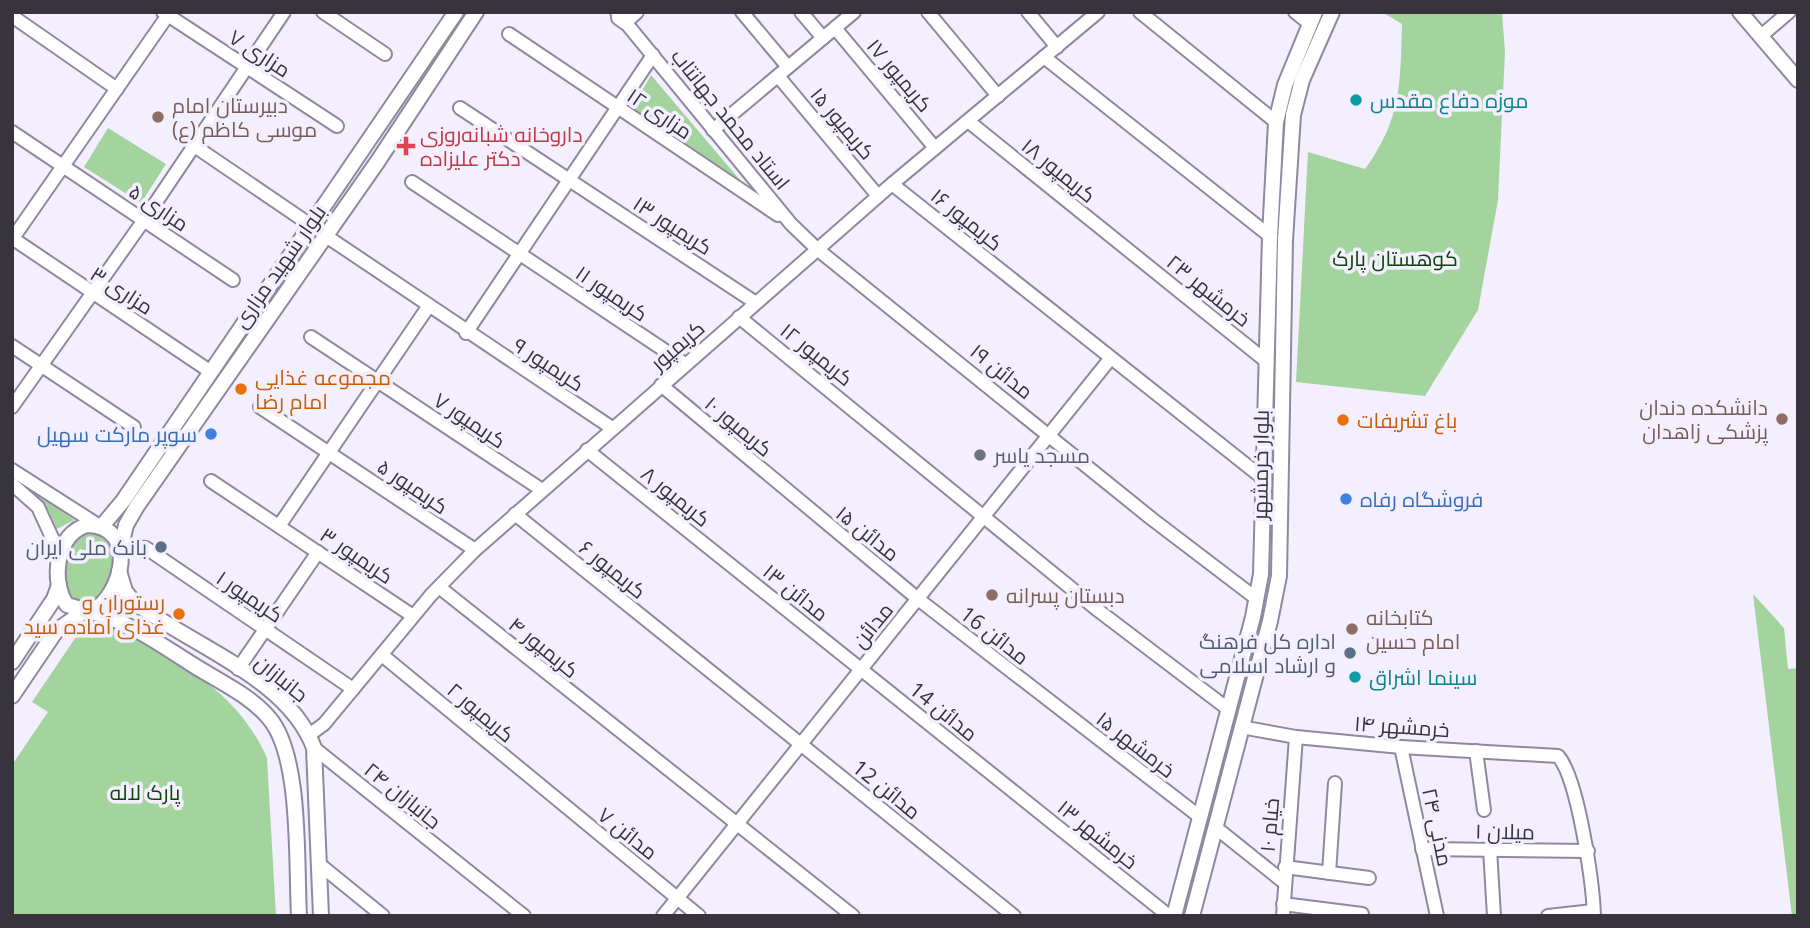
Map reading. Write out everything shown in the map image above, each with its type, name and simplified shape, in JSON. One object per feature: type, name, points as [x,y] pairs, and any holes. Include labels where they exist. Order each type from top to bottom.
[{"type":"main road","name":"بلوار شهید مزاری","points":[[100,526],[124,501],[456,12]]},
{"type":"main road","name":"بلوار شهید مزاری","points":[[121,546],[126,525],[143,497],[326,236],[476,12]]},
{"type":"main road","name":"بلوار خرمشهر","points":[[1192,916],[1270,621],[1279,576],[1284,294],[1293,115],[1303,80],[1332,12]]},
{"type":"main road","points":[[1740,12],[1798,80]]},
{"type":"main road","name":"بلوار خرمشهر","points":[[1174,916],[1257,599],[1261,574],[1268,293],[1276,122],[1285,85],[1312,18]]},
{"type":"main road","points":[[312,226],[326,236]]},
{"type":"main road","points":[[1268,293],[1284,294]]},
{"type":"main road","points":[[12,662],[54,599],[59,583],[60,555],[72,532],[80,527],[100,526],[116,537],[121,546],[119,571],[107,601],[56,631],[12,696]]},
{"type":"main road","name":"جانبازان","points":[[119,571],[125,591],[133,601],[285,702],[312,741]]},
{"type":"main road","points":[[59,583],[67,605],[87,612]]},
{"type":"main road","name":"جانبازان","points":[[87,612],[124,622],[240,694],[268,717],[279,732],[290,769],[299,916]]},
{"type":"main road","points":[[312,741],[321,916]]},
{"type":"street","points":[[12,407],[144,220],[284,12]]},
{"type":"street","points":[[323,12],[385,54]]},
{"type":"street","name":"استاد محمد جهانتاب","points":[[610,12],[621,17],[791,224],[817,249]]},
{"type":"street","points":[[621,17],[638,12]]},
{"type":"street","points":[[742,12],[789,67]]},
{"type":"street","points":[[802,12],[823,38]]},
{"type":"street","points":[[713,130],[854,12]]},
{"type":"street","points":[[1028,12],[1057,47]]},
{"type":"street","name":"کریمپور","points":[[312,741],[413,616],[475,550],[878,196],[1098,12]]},
{"type":"street","points":[[1140,12],[1276,122]]},
{"type":"street","points":[[1296,12],[1312,18]]},
{"type":"street","points":[[1761,36],[1789,12]]},
{"type":"street","points":[[13,238],[166,14]]},
{"type":"street","name":"مزاری ۷","points":[[166,14],[337,126]]},
{"type":"street","points":[[12,16],[117,89]]},
{"type":"street","points":[[931,16],[998,96]]},
{"type":"street","name":"کریمپور ۱۷","points":[[835,28],[935,148]]},
{"type":"street","name":"مزاری ۱۲","points":[[509,34],[791,224]]},
{"type":"street","points":[[466,333],[653,55]]},
{"type":"street","points":[[1044,58],[1270,236]]},
{"type":"street","name":"کریمپور ۱۵","points":[[778,76],[878,196]]},
{"type":"street","name":"کریمپور ۱۳","points":[[460,108],[756,303]]},
{"type":"street","name":"کریمپور ۱۸","points":[[968,121],[1126,248]]},
{"type":"street","name":"مزاری ۵","points":[[12,132],[233,280]]},
{"type":"street","points":[[194,145],[312,226]]},
{"type":"street","name":"کریمپور ۱۱","points":[[412,182],[685,364]]},
{"type":"street","name":"کریمپور ۱۶","points":[[892,184],[1264,479]]},
{"type":"street","name":"کریمپور ۹","points":[[326,236],[466,333],[612,428]]},
{"type":"street","name":"مزاری ۳","points":[[13,238],[211,372]]},
{"type":"street","name":"خرمشهر ۲۳","points":[[1126,248],[1266,361]]},
{"type":"street","name":"مدائن ۱۹","points":[[817,249],[1050,434],[1152,519],[1257,599]]},
{"type":"street","points":[[279,526],[428,307]]},
{"type":"street","name":"کریمپور ۱۲","points":[[740,317],[1099,611],[1228,709]]},
{"type":"street","name":"کریمپور ۷","points":[[311,337],[542,491]]},
{"type":"street","points":[[12,346],[134,427]]},
{"type":"street","name":"مدائن","points":[[663,916],[1110,359]]},
{"type":"street","name":"کریمپور ۱۰","points":[[661,385],[793,496]]},
{"type":"street","name":"کریمپور ۵","points":[[260,407],[475,550]]},
{"type":"street","name":"کریمپور ۸","points":[[587,450],[740,572]]},
{"type":"street","points":[[12,470],[100,526]]},
{"type":"street","name":"کریمپور ۳","points":[[211,481],[413,616]]},
{"type":"street","points":[[12,484],[38,507],[60,555]]},
{"type":"street","name":"مدائن ۱۵","points":[[793,496],[918,599]]},
{"type":"street","name":"کریمپور ۶","points":[[515,514],[800,744]]},
{"type":"street","name":"کریمپور ۱","points":[[121,546],[146,548],[353,690]]},
{"type":"street","points":[[238,669],[318,552]]},
{"type":"street","name":"مدائن ۱۳","points":[[740,572],[861,669]]},
{"type":"street","name":"کریمپور ۴","points":[[439,587],[853,916]]},
{"type":"street","name":"مدائن 16","points":[[918,599],[1049,701]]},
{"type":"street","name":"کریمپور ۲","points":[[382,655],[555,798]]},
{"type":"street","name":"مدائن 14","points":[[861,669],[1003,783]]},
{"type":"street","name":"خرمشهر ۱۵","points":[[1049,701],[1200,817]]},
{"type":"street","name":"خرمشهر ۱۴","points":[[1241,727],[1296,737],[1401,747],[1554,755],[1561,759],[1588,851]]},
{"type":"street","name":"خیام ۱۰","points":[[1283,910],[1296,737]]},
{"type":"street","name":"جانبازان ۲۴","points":[[312,741],[524,916]]},
{"type":"street","name":"مدائن 12","points":[[800,744],[1014,916]]},
{"type":"street","name":"مدنی ۲۴","points":[[1401,747],[1437,916]]},
{"type":"street","points":[[1476,751],[1484,810]]},
{"type":"street","name":"خرمشهر ۱۳","points":[[1003,783],[1169,916]]},
{"type":"street","points":[[1329,873],[1335,783]]},
{"type":"street","name":"مدائن ۷","points":[[555,798],[699,916]]},
{"type":"street","points":[[1215,827],[1285,883]]},
{"type":"street","name":"میلان ۱","points":[[1422,849],[1588,851]]},
{"type":"street","points":[[1490,849],[1493,916]]},
{"type":"street","points":[[1548,916],[1593,914],[1588,851]]},
{"type":"street","points":[[319,864],[383,916]]},
{"type":"street","points":[[1285,867],[1369,878]]},
{"type":"street","points":[[1283,910],[1362,914]]},
{"type":"green space","name":"کوهستان پارک","points":[[1382,12],[1502,12],[1505,52],[1498,200],[1478,310],[1425,396],[1296,382],[1308,152],[1365,169],[1377,151],[1397,100],[1402,24]]},
{"type":"green space","points":[[651,75],[745,186],[629,113]]},
{"type":"green space","points":[[108,128],[166,164],[141,203],[84,167]]},
{"type":"green space","points":[[18,479],[74,520],[57,529],[49,511]]},
{"type":"green space","points":[[90,531],[108,541],[114,557],[114,566],[105,595],[85,605],[70,593],[65,576],[75,537]]},
{"type":"green space","points":[[1753,594],[1784,628],[1788,669],[1798,668],[1798,916],[1792,916]]},
{"type":"green space","name":"پارک لاله","points":[[116,624],[203,679],[239,713],[254,734],[267,758],[276,916],[12,916],[12,765],[48,712],[32,702],[78,634]]},
{"type":"place","name":"موزه دفاع مقدس","points":[[1356,100]]},
{"type":"place","name":"دبیرستان امام موسی کاظم (ع)","points":[[158,117]]},
{"type":"place","name":"داروخانه شبانه‌روزی دکتر علیزاده","points":[[406,146]]},
{"type":"place","name":"مجموعه غذایی امام رضا","points":[[241,389]]},
{"type":"place","name":"دانشکده دندان پزشکی زاهدان","points":[[1782,419]]},
{"type":"place","name":"باغ تشریفات","points":[[1343,420]]},
{"type":"place","name":"سوپر مارکت سهیل","points":[[211,434]]},
{"type":"place","name":"مسجد یاسر","points":[[980,455]]},
{"type":"place","name":"فروشگاه رفاه","points":[[1346,499]]},
{"type":"place","name":"بانک ملی ایران","points":[[161,547]]},
{"type":"place","name":"دبستان پسرانه","points":[[992,595]]},
{"type":"place","name":"رستوران و غذای آماده سید","points":[[179,614]]},
{"type":"place","name":"کتابخانه امام حسین","points":[[1352,629]]},
{"type":"place","name":"اداره کل فرهنگ و ارشاد اسلامی","points":[[1350,653]]},
{"type":"place","name":"سینما اشراق","points":[[1355,677]]}]
